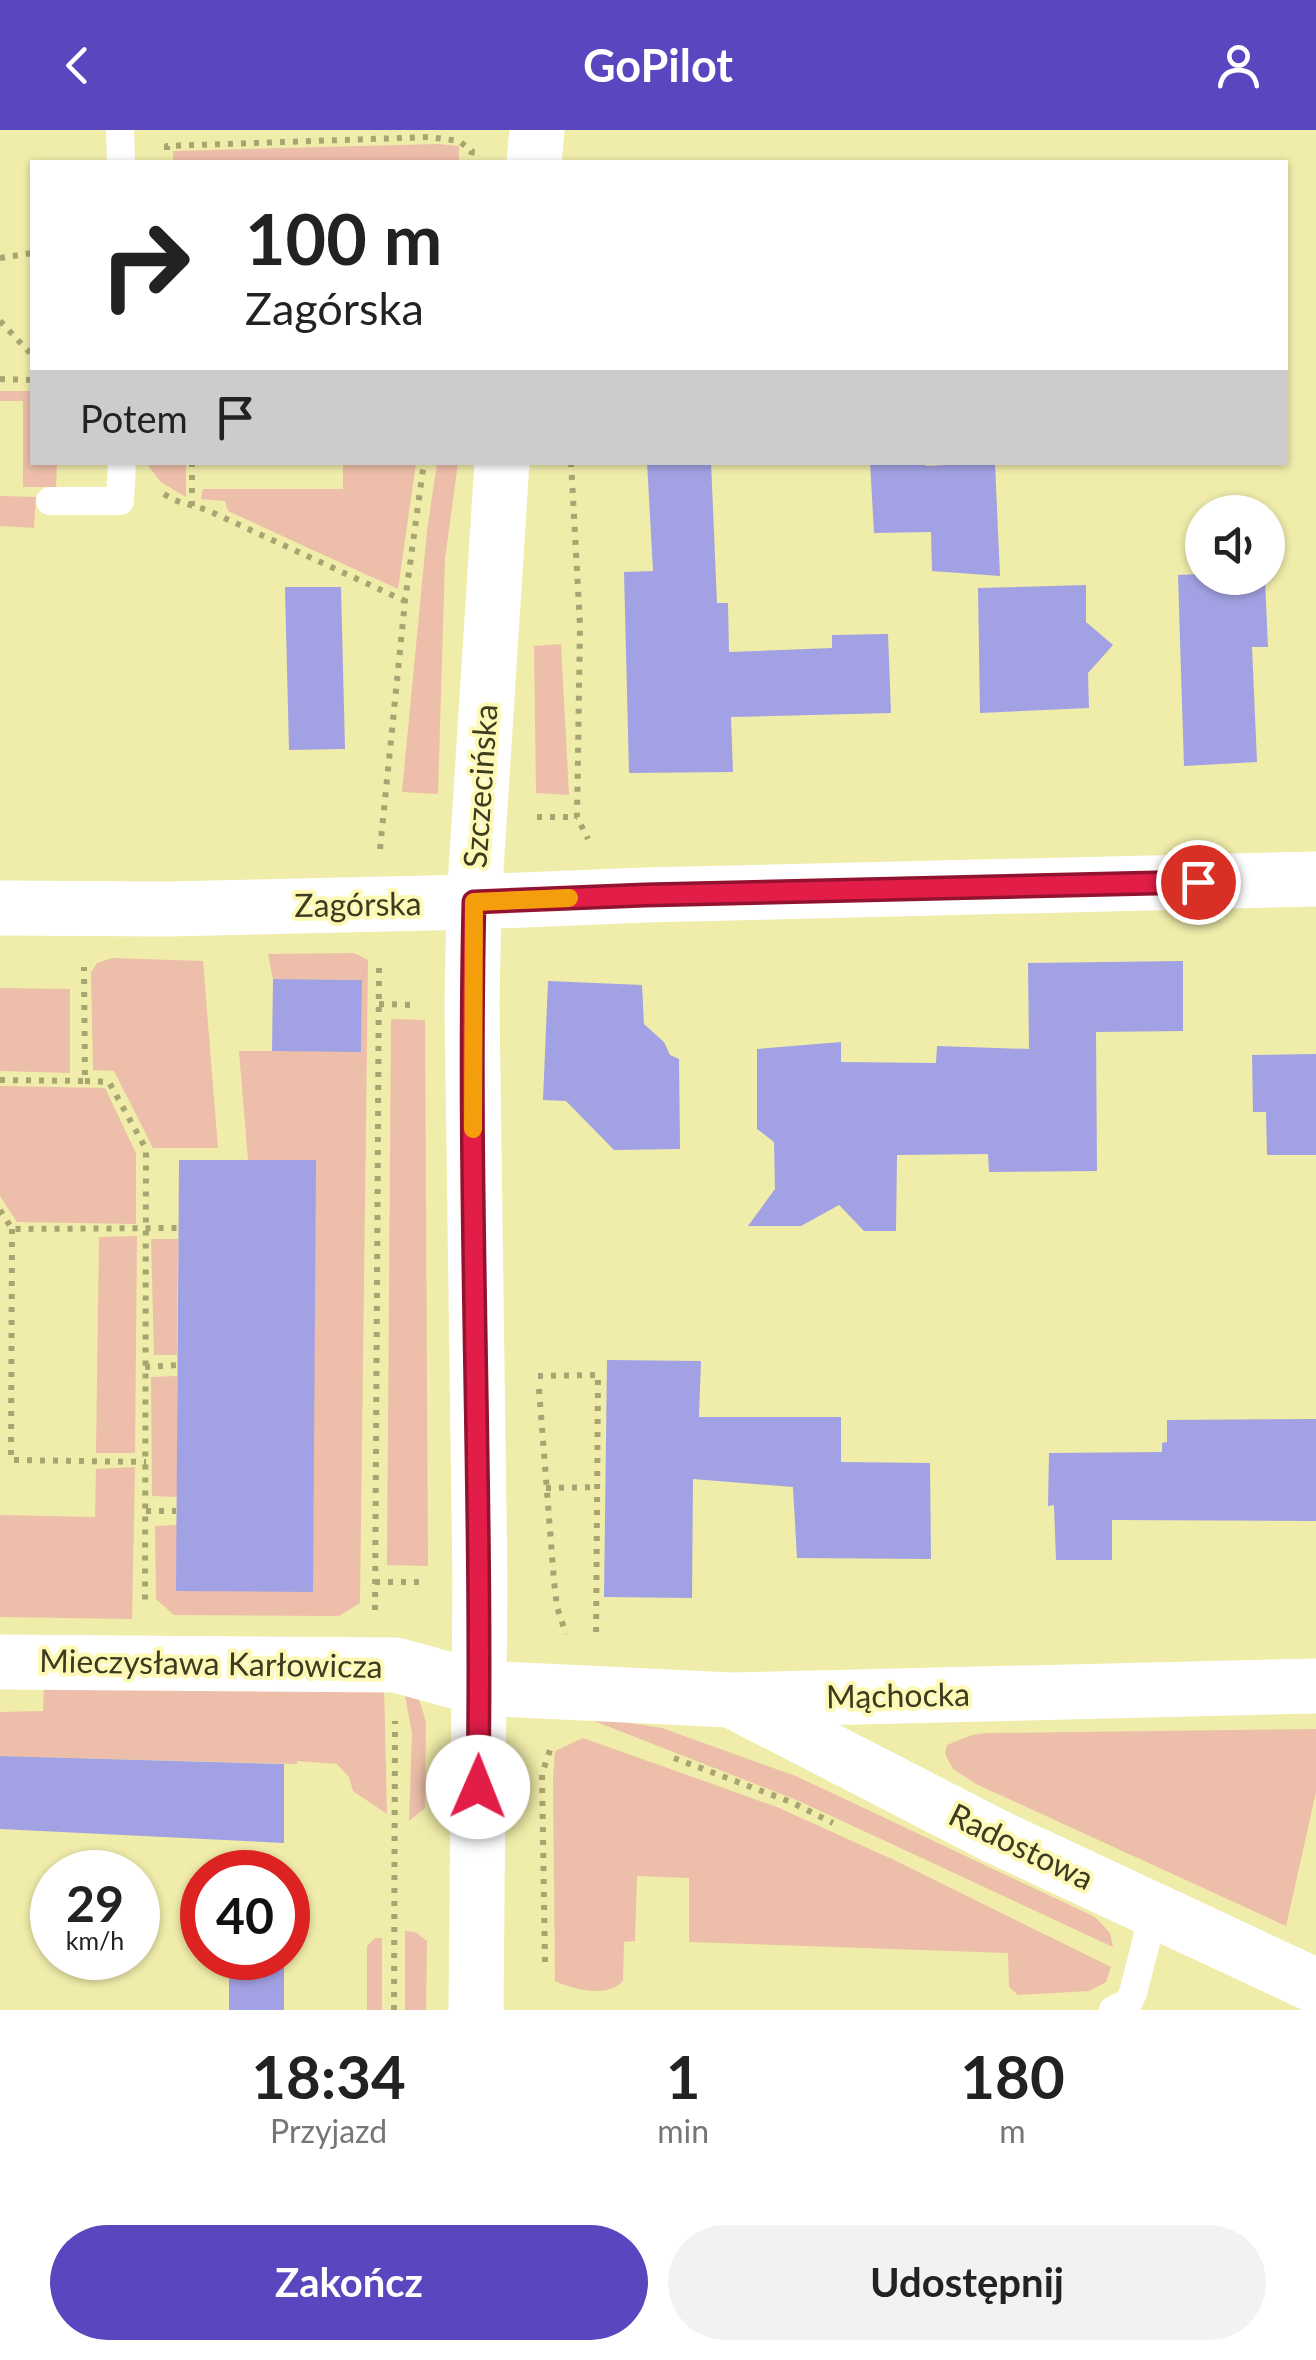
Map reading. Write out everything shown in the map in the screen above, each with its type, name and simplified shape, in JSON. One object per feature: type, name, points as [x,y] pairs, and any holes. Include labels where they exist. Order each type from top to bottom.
[{"type":"street","points":[[534,160],[537,130]]},
{"type":"street","name":"Szczecińska","points":[[476,2010],[479,1688],[472,1004],[474,902],[502,465]]},
{"type":"street","name":"Zagórska","points":[[0,908],[168,909],[1316,880]]},
{"type":"street","name":"Mieczysława Karłowicza","points":[[0,1662],[396,1665],[479,1688]]},
{"type":"street","name":"Mąchocka","points":[[479,1688],[731,1700],[1316,1686]]},
{"type":"street","name":"Radostowa","points":[[731,1700],[995,1836],[1316,1986]]},
{"type":"lane","points":[[120,130],[120,160]]},
{"type":"lane","points":[[50,500],[120,501],[122,465]]},
{"type":"lane","points":[[1114,2010],[1128,2003],[1134,1993],[1154,1912]]},
{"type":"path","points":[[167,160],[167,146],[429,136],[459,142],[472,151],[470,160]]},
{"type":"path","points":[[0,258],[30,253]]},
{"type":"path","points":[[0,321],[30,353]]},
{"type":"path","points":[[0,379],[30,380]]},
{"type":"path","points":[[192,465],[192,506]]},
{"type":"path","points":[[380,854],[405,601],[424,465]]},
{"type":"path","points":[[537,817],[578,816],[580,624],[570,465]]},
{"type":"path","points":[[152,486],[174,500],[207,510],[405,601]]},
{"type":"path","points":[[375,1622],[379,948]]},
{"type":"path","points":[[84,960],[84,1081]]},
{"type":"path","points":[[379,1004],[425,1006]]},
{"type":"path","points":[[0,1080],[109,1082],[146,1149],[145,1626]]},
{"type":"path","points":[[0,1210],[12,1229],[11,1460],[146,1462]]},
{"type":"path","points":[[12,1229],[178,1228]]},
{"type":"path","points":[[146,1367],[178,1365]]},
{"type":"path","points":[[538,1376],[598,1375],[596,1656]]},
{"type":"path","points":[[546,1488],[597,1487]]},
{"type":"path","points":[[146,1511],[176,1511]]},
{"type":"path","points":[[543,1581],[554,1581],[557,1608],[572,1642]]},
{"type":"path","points":[[375,1582],[432,1582]]},
{"type":"path","points":[[394,2010],[395,1704]]},
{"type":"path","points":[[545,1962],[542,1774],[548,1753],[560,1742]]},
{"type":"path","points":[[661,1754],[791,1802],[842,1827]]},
{"type":"shaded area","points":[[438,144],[459,146],[459,160],[173,160],[173,151]]},
{"type":"shaded area","points":[[0,391],[30,391],[30,465],[57,465],[56,487],[23,487],[23,401],[0,401]]},
{"type":"shaded area","points":[[148,465],[186,465],[186,497],[161,482]]},
{"type":"shaded area","points":[[343,465],[416,465],[398,589],[228,511],[225,501],[201,499],[203,489],[343,489]]},
{"type":"shaded area","points":[[437,465],[458,465],[445,559],[438,794],[402,792]]},
{"type":"shaded area","points":[[0,496],[36,497],[34,528],[0,526]]},
{"type":"shaded area","points":[[561,644],[569,795],[536,793],[534,646]]},
{"type":"shaded area","points":[[354,953],[368,960],[360,1603],[339,1616],[174,1615],[156,1599],[155,1526],[176,1525],[248,1160],[239,1051],[361,1051],[362,980],[273,979],[268,954]]},
{"type":"shaded area","points":[[112,958],[203,961],[218,1148],[153,1148],[114,1071],[93,1070],[91,973],[97,963]]},
{"type":"shaded area","points":[[0,988],[70,989],[70,1073],[0,1071]]},
{"type":"shaded area","points":[[391,1019],[425,1020],[428,1566],[387,1565]]},
{"type":"shaded area","points":[[0,1086],[105,1088],[136,1153],[136,1224],[17,1222],[0,1196]]},
{"type":"shaded area","points":[[137,1236],[135,1453],[96,1453],[99,1237]]},
{"type":"shaded area","points":[[151,1239],[178,1239],[177,1355],[154,1355]]},
{"type":"shaded area","points":[[177,1376],[177,1497],[152,1496],[151,1377]]},
{"type":"shaded area","points":[[135,1467],[132,1619],[0,1617],[0,1515],[95,1517],[96,1469]]},
{"type":"shaded area","points":[[44,1680],[384,1683],[387,1814],[353,1791],[349,1777],[337,1764],[0,1756],[0,1712],[43,1711]]},
{"type":"shaded area","points":[[404,1691],[419,1699],[426,1722],[425,1808],[409,1821],[412,1733]]},
{"type":"shaded area","points":[[594,1721],[662,1728],[798,1777],[1095,1917],[1110,1933],[1113,1947],[799,1801]]},
{"type":"shaded area","points":[[1316,1729],[1316,1792],[1286,1926],[976,1784],[953,1769],[945,1754],[947,1745],[988,1733]]},
{"type":"shaded area","points":[[583,1738],[777,1807],[894,1860],[1111,1967],[1106,1982],[1089,1991],[1018,1995],[1009,1987],[1008,1953],[689,1942],[689,1878],[637,1876],[635,1941],[624,1942],[623,1981],[600,1991],[555,1981],[555,1751]]},
{"type":"shaded area","points":[[405,1931],[415,1932],[427,1941],[426,2010],[405,2010]]},
{"type":"shaded area","points":[[375,1938],[382,1938],[382,2010],[367,2010],[367,1946]]},
{"type":"building","points":[[647,465],[711,465],[717,603],[728,603],[729,652],[832,648],[832,635],[888,634],[891,713],[731,717],[733,772],[629,773],[624,572],[653,571]]},
{"type":"building","points":[[870,465],[995,465],[1000,576],[932,571],[931,532],[874,533]]},
{"type":"building","points":[[1178,575],[1185,575],[1185,595],[1266,595],[1268,647],[1252,647],[1257,762],[1184,766]]},
{"type":"building","points":[[1086,585],[1086,622],[1113,645],[1088,673],[1089,708],[980,713],[978,588]]},
{"type":"building","points":[[285,587],[341,587],[345,749],[289,750]]},
{"type":"building","points":[[1183,961],[1183,1031],[1096,1032],[1097,1171],[989,1172],[988,1154],[897,1155],[896,1231],[864,1231],[839,1205],[801,1226],[748,1226],[775,1189],[774,1142],[757,1129],[757,1049],[841,1042],[841,1062],[936,1063],[937,1046],[1029,1049],[1028,963]]},
{"type":"building","points":[[273,979],[362,980],[361,1052],[272,1051]]},
{"type":"building","points":[[548,981],[642,985],[644,1024],[664,1042],[670,1055],[679,1059],[680,1149],[614,1150],[566,1101],[543,1100]]},
{"type":"building","points":[[1316,1054],[1316,1155],[1267,1155],[1266,1112],[1253,1112],[1252,1055]]},
{"type":"building","points":[[179,1160],[316,1160],[313,1592],[176,1591]]},
{"type":"building","points":[[607,1360],[701,1361],[699,1417],[841,1417],[841,1462],[930,1463],[931,1559],[797,1558],[793,1487],[693,1479],[692,1598],[604,1597]]},
{"type":"building","points":[[1316,1419],[1316,1521],[1112,1520],[1112,1560],[1056,1560],[1054,1505],[1048,1506],[1049,1453],[1162,1452],[1162,1443],[1167,1442],[1167,1420]]},
{"type":"building","points":[[0,1756],[284,1764],[284,1843],[0,1829]]},
{"type":"building","points":[[229,1980],[284,1980],[284,2010],[229,2010]]},
{"type":"slow traffic","points":[[473,1129],[474,902],[569,898]]},
{"type":"route","points":[[478,1787],[474,902],[1198,882]]}]
